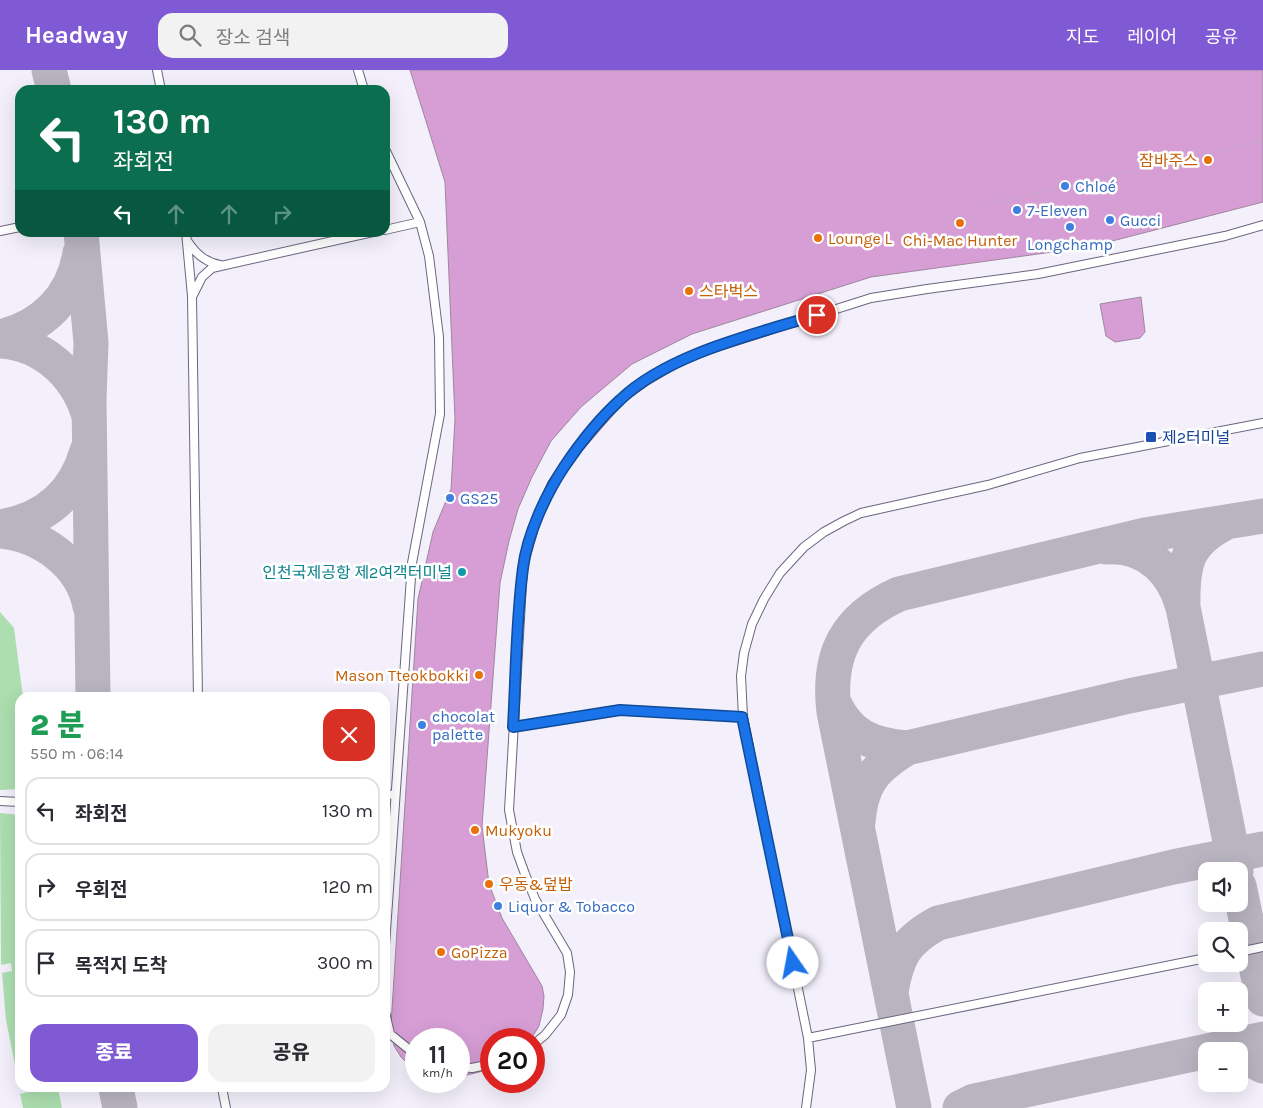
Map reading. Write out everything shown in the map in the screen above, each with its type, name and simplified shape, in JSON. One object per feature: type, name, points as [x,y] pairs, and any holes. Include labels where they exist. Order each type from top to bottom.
[{"type":"lane","points":[[157,70],[159,85]]},
{"type":"lane","points":[[358,70],[362,85]]},
{"type":"lane","points":[[390,159],[420,222],[429,256],[439,337],[440,414],[412,563],[390,870]]},
{"type":"lane","points":[[390,229],[420,222]]},
{"type":"lane","points":[[545,1035],[561,1015],[568,995],[570,972],[567,953],[535,899],[517,852],[509,810],[523,566],[536,521],[552,484],[574,452],[620,399],[677,363],[707,350],[871,298],[1038,274],[1225,236],[1263,225]]},
{"type":"lane","points":[[0,231],[15,227]]},
{"type":"lane","points":[[187,237],[192,296],[198,692]]},
{"type":"lane","points":[[192,296],[207,272],[222,265],[350,237]]},
{"type":"lane","points":[[187,241],[208,262],[222,265]]},
{"type":"lane","points":[[806,1108],[811,1070],[808,1038],[742,717],[741,676],[744,652],[752,624],[764,599],[780,573],[804,547],[837,525],[861,513],[988,485],[1080,458],[1263,423]]},
{"type":"lane","points":[[513,727],[620,710],[742,717]]},
{"type":"lane","points":[[390,794],[395,794]]},
{"type":"lane","points":[[0,801],[15,802]]},
{"type":"lane","points":[[1248,950],[1263,947]]},
{"type":"lane","points":[[808,1038],[1198,960]]},
{"type":"lane","points":[[390,1034],[405,1046]]},
{"type":"lane","points":[[223,1092],[226,1108]]},
{"type":"path","points":[[978,206],[1263,141]]},
{"type":"path","points":[[1038,192],[1045,228]]},
{"type":"green space","points":[[0,612],[14,628],[22,692],[15,692],[15,789],[0,790]]},
{"type":"green space","points":[[0,813],[15,814],[15,1065],[6,1020],[2,973],[12,971],[11,963],[1,965]]},
{"type":"green space","points":[[28,1092],[59,1092],[62,1108],[23,1108],[20,1094]]},
{"type":"building","name":"인천국제공항 제2여객터미널","points":[[410,70],[1263,70],[1263,202],[1089,247],[871,277],[692,334],[632,364],[581,407],[551,441],[518,509],[500,583],[482,826],[489,884],[502,918],[542,986],[544,996],[543,1009],[538,1028],[480,1028],[480,1072],[470,1074],[470,1028],[405,1028],[405,1061],[394,1046],[391,1025],[418,599],[433,532],[451,489],[455,419],[445,182]]},
{"type":"building","points":[[1141,297],[1145,332],[1140,338],[1115,342],[1106,336],[1100,304]]},
{"type":"taxiway","points":[[49,70],[53,85]]},
{"type":"taxiway","points":[[81,237],[91,343],[89,400],[93,692]]},
{"type":"taxiway","points":[[0,337],[30,326],[54,308],[71,283],[80,253]]},
{"type":"taxiway","points":[[0,341],[30,348],[43,354],[55,363],[75,386],[88,413]]},
{"type":"taxiway","points":[[0,527],[30,518],[56,502],[75,480],[87,451]]},
{"type":"taxiway","points":[[914,1108],[834,712],[834,672],[844,640],[853,627],[866,614],[899,594],[1145,535],[1263,516]]},
{"type":"taxiway","points":[[1183,608],[1184,579],[1189,556],[1203,538],[1227,522]]},
{"type":"taxiway","points":[[0,531],[30,538],[57,554],[69,564],[78,577],[86,591],[90,606]]},
{"type":"taxiway","points":[[1106,547],[1121,547],[1135,550],[1147,556],[1166,574],[1180,598],[1234,862]]},
{"type":"taxiway","points":[[858,822],[862,797],[871,778],[886,763],[907,748],[1129,696],[1263,669]]},
{"type":"taxiway","points":[[834,703],[847,724],[863,737],[894,747],[907,748]]},
{"type":"taxiway","points":[[891,992],[896,969],[904,951],[918,936],[938,923],[1173,867],[1263,849]]},
{"type":"taxiway","points":[[1245,912],[1263,999]]},
{"type":"taxiway","points":[[960,1108],[974,1101],[1263,1039]]},
{"type":"taxiway","points":[[1248,1058],[1263,1066]]},
{"type":"taxiway","points":[[117,1092],[120,1108]]},
{"type":"place","name":"잠바주스","points":[[1208,160]]},
{"type":"place","name":"Chloé","points":[[1065,186]]},
{"type":"place","name":"7-Eleven","points":[[1017,210]]},
{"type":"place","name":"Gucci","points":[[1110,220]]},
{"type":"place","name":"Chi-Mac Hunter","points":[[960,223]]},
{"type":"place","name":"Longchamp","points":[[1070,227]]},
{"type":"place","name":"Lounge L","points":[[818,238]]},
{"type":"place","name":"스타벅스","points":[[689,291]]},
{"type":"place","name":"제2터미널","points":[[1151,437]]},
{"type":"place","name":"GS25","points":[[450,498]]},
{"type":"place","name":"인천국제공항 제2여객터미널","points":[[462,572]]},
{"type":"place","name":"Mason Tteokbokki","points":[[479,675]]},
{"type":"place","name":"chocolat palette","points":[[422,725]]},
{"type":"place","name":"Mukyoku","points":[[475,830]]},
{"type":"place","name":"우동&덮밥","points":[[489,884]]},
{"type":"place","name":"Liquor & Tobacco","points":[[498,906]]},
{"type":"place","name":"GoPizza","points":[[441,952]]},
{"type":"route","points":[[793,963],[742,717],[620,710],[513,727],[523,566],[536,521],[552,484],[574,452],[620,399],[677,363],[707,350],[817,315]]}]
